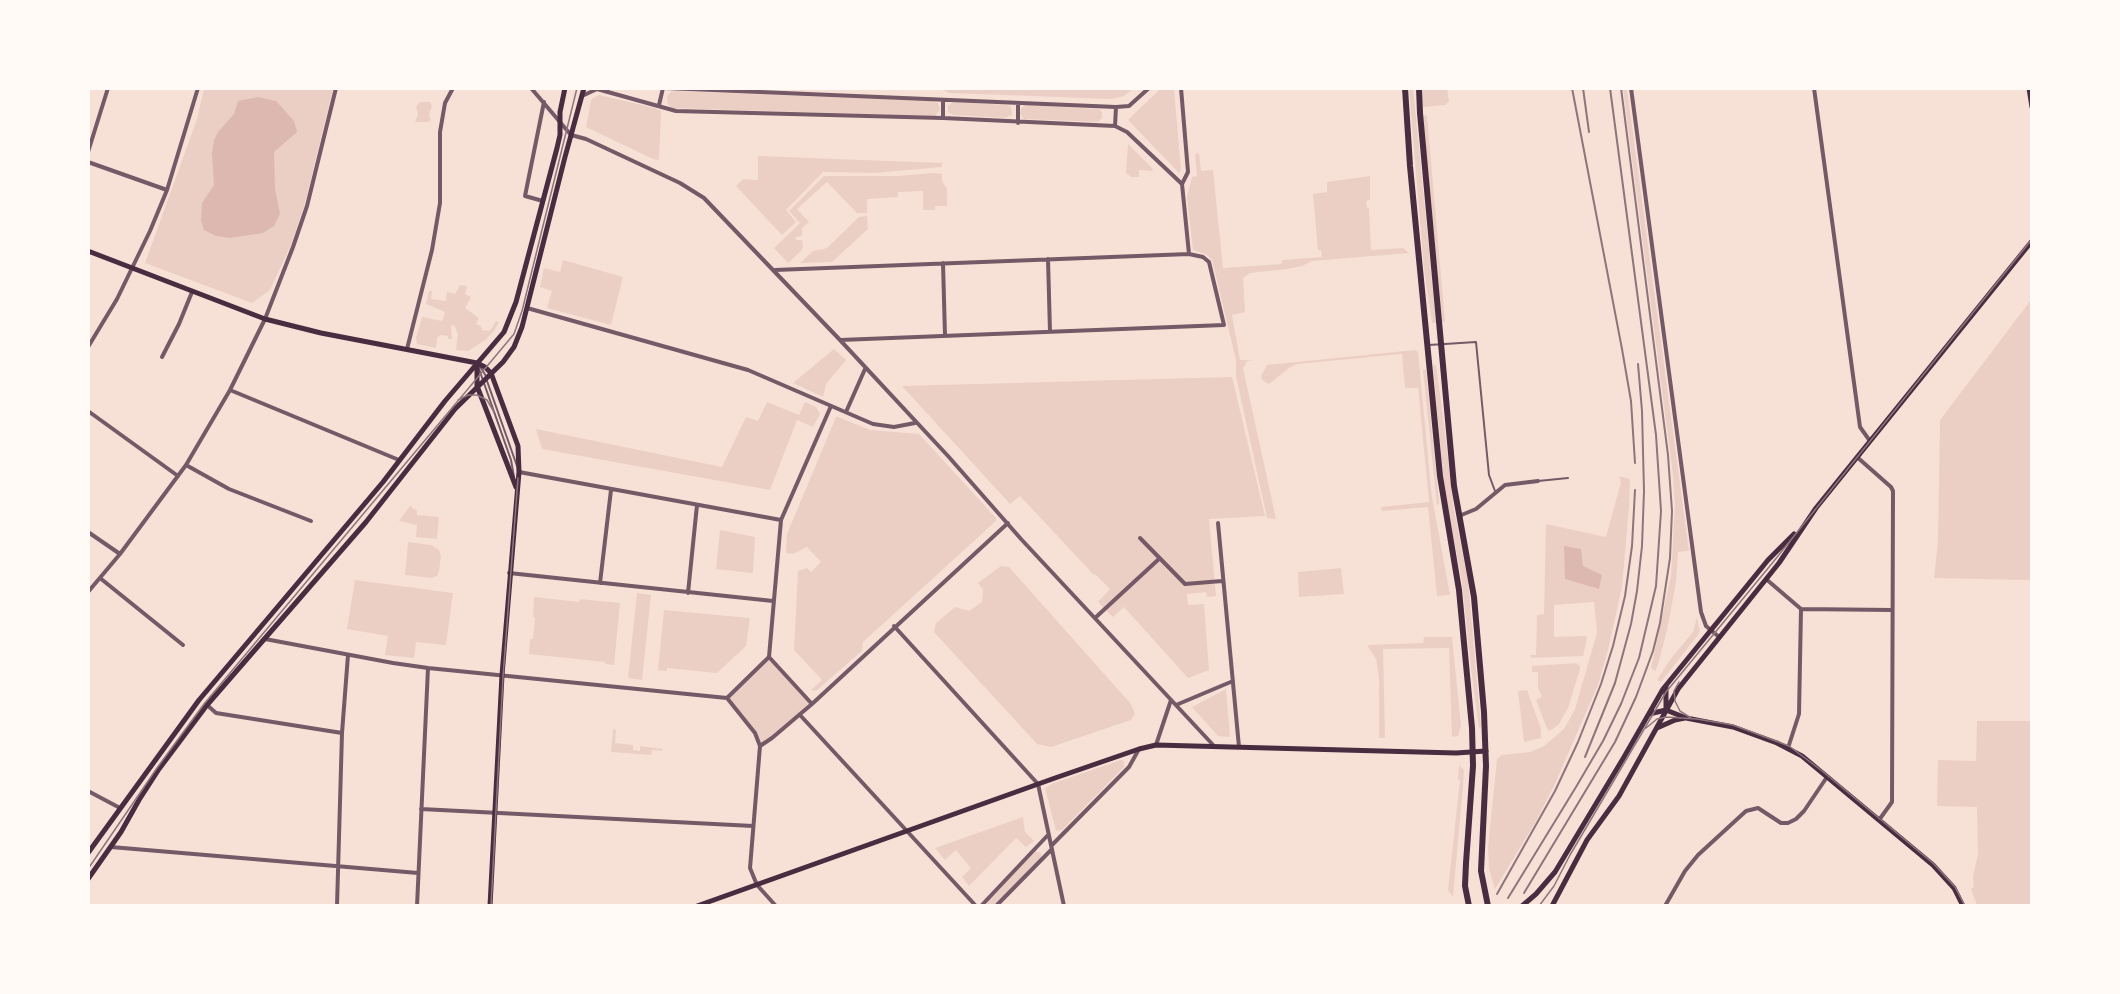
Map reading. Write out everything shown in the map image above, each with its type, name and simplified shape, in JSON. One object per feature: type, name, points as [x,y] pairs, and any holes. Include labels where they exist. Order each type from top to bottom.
[{"type":"main road","points":[[88,853],[199,700],[293,591],[477,363],[500,338],[513,314],[543,201],[560,135],[559,122],[565,88]]},
{"type":"main road","points":[[88,879],[111,847],[159,769],[207,705],[366,522],[455,409],[514,347],[520,335],[584,88]]},
{"type":"main road","points":[[1405,88],[1409,155],[1442,495],[1460,590],[1473,752],[1466,842],[1469,906]]},
{"type":"main road","points":[[1419,88],[1452,467],[1474,597],[1486,751],[1480,857],[1488,906]]},
{"type":"main road","points":[[2029,88],[2031,107]]},
{"type":"main road","points":[[1552,906],[1587,840],[1619,796],[1678,689],[1779,562],[1802,526],[2029,247],[2031,241]]},
{"type":"main road","points":[[88,251],[264,319],[321,333],[485,366],[487,377],[518,447],[502,675],[490,906]]},
{"type":"main road","points":[[477,363],[477,386],[517,480]]},
{"type":"main road","points":[[1522,906],[1555,872],[1666,684],[1768,560],[1802,526]]},
{"type":"main road","points":[[1666,684],[1666,710]]},
{"type":"main road","points":[[1648,715],[1666,710],[1686,718],[1733,727],[1788,748],[1827,776],[1934,865],[1953,888],[1963,906]]},
{"type":"main road","points":[[1656,729],[1686,718]]},
{"type":"main road","points":[[697,906],[717,902],[756,885],[906,831],[1156,745],[1486,751]]},
{"type":"main road","points":[[1462,906],[1467,898]]},
{"type":"street","points":[[88,152],[108,88]]},
{"type":"street","points":[[88,347],[117,299],[167,190],[198,88]]},
{"type":"street","points":[[88,592],[120,555],[186,465],[230,390],[264,319],[308,206],[336,88]]},
{"type":"street","points":[[407,349],[432,250],[440,203],[440,132],[445,103],[453,88]]},
{"type":"street","points":[[531,88],[571,135],[586,139],[680,183],[704,198],[840,340],[1215,747]]},
{"type":"street","points":[[659,105],[664,88],[1116,107],[1129,106],[1149,88]]},
{"type":"street","points":[[1181,88],[1188,172],[1182,184],[1190,254]]},
{"type":"street","points":[[1631,88],[1698,598],[1703,620],[1719,637]]},
{"type":"street","points":[[1814,88],[1860,427],[1870,441]]},
{"type":"street","points":[[582,96],[597,89],[676,111],[943,118],[1115,126],[1128,132],[1182,184]]},
{"type":"street","points":[[943,100],[943,118]]},
{"type":"street","points":[[543,201],[525,196],[544,102]]},
{"type":"street","points":[[1017,123],[1018,103]]},
{"type":"street","points":[[1115,126],[1116,107]]},
{"type":"street","points":[[88,162],[167,190]]},
{"type":"street","points":[[774,270],[1190,254],[1203,257],[1209,262],[1224,325],[840,340]]},
{"type":"street","points":[[1048,259],[1050,332]]},
{"type":"street","points":[[943,263],[945,336]]},
{"type":"street","points":[[162,357],[192,292]]},
{"type":"street","points":[[527,308],[748,370],[873,424],[894,427],[915,423]]},
{"type":"street","points":[[846,412],[865,369]]},
{"type":"street","points":[[230,390],[399,460]]},
{"type":"street","points":[[727,698],[770,657],[781,520],[831,406]]},
{"type":"street","points":[[88,411],[178,476]]},
{"type":"street","points":[[1857,457],[1891,486],[1893,491],[1892,802],[1879,820]]},
{"type":"street","points":[[186,465],[229,489],[311,521]]},
{"type":"street","points":[[517,480],[611,490],[781,520]]},
{"type":"street","points":[[1459,516],[1476,509],[1505,485],[1538,481]]},
{"type":"street","points":[[600,583],[611,490]]},
{"type":"street","points":[[688,592],[697,505]]},
{"type":"street","points":[[760,746],[813,704],[894,626],[1008,523]]},
{"type":"street","points":[[1218,523],[1239,747]]},
{"type":"street","points":[[88,532],[120,555]]},
{"type":"street","points":[[1140,538],[1185,584],[1222,581]]},
{"type":"street","points":[[1095,618],[1160,558]]},
{"type":"street","points":[[509,573],[773,601]]},
{"type":"street","points":[[100,578],[183,645]]},
{"type":"street","points":[[1765,579],[1801,609],[1892,610]]},
{"type":"street","points":[[1788,748],[1799,714],[1801,609]]},
{"type":"street","points":[[894,626],[1038,784],[1064,906]]},
{"type":"street","points":[[265,638],[428,668],[727,698],[755,733],[760,746],[750,868],[756,885],[776,906]]},
{"type":"street","points":[[337,906],[342,733],[348,655]]},
{"type":"street","points":[[770,657],[813,704]]},
{"type":"street","points":[[417,906],[428,668]]},
{"type":"street","points":[[1176,705],[1233,681]]},
{"type":"street","points":[[1156,745],[1171,699]]},
{"type":"street","points":[[207,705],[216,713],[342,733]]},
{"type":"street","points":[[800,715],[976,906]]},
{"type":"street","points":[[996,906],[1129,767],[1139,749]]},
{"type":"street","points":[[1665,906],[1685,871],[1698,855],[1746,811],[1758,808],[1781,823],[1788,823],[1804,811],[1827,776]]},
{"type":"street","points":[[88,791],[120,808]]},
{"type":"street","points":[[421,809],[753,826]]},
{"type":"street","points":[[981,906],[1049,834]]},
{"type":"street","points":[[111,847],[418,873]]},
{"type":"lane","points":[[1427,345],[1476,342],[1489,475],[1495,491]]},
{"type":"lane","points":[[477,363],[487,377],[517,480]]},
{"type":"lane","points":[[1538,481],[1568,478]]},
{"type":"shaded area","points":[[939,88],[1133,89],[1124,96],[1112,99],[949,93]]},
{"type":"shaded area","points":[[204,89],[333,89],[305,203],[291,245],[270,290],[252,303],[145,263],[197,119]]},
{"type":"shaded area","points":[[1160,89],[1174,89],[1181,170],[1179,173],[1128,120]]},
{"type":"shaded area","points":[[1409,89],[1413,89],[1436,323],[1432,323],[1424,269]]},
{"type":"shaded area","points":[[1423,89],[1447,89],[1449,101],[1445,105],[1423,107]]},
{"type":"shaded area","points":[[1623,89],[1627,89],[1689,551],[1678,552],[1676,583],[1667,630],[1655,671],[1651,668],[1671,576],[1675,506],[1673,475]]},
{"type":"shaded area","points":[[675,91],[931,101],[938,103],[940,110],[935,116],[672,108],[668,104],[667,96]]},
{"type":"shaded area","points":[[599,95],[661,111],[659,160],[586,127],[591,101]]},
{"type":"shaded area","points":[[258,97],[276,101],[294,121],[297,132],[274,152],[275,189],[280,214],[274,226],[263,233],[230,238],[216,236],[204,230],[201,220],[202,203],[214,185],[212,153],[214,140],[234,114],[238,101]]},
{"type":"shaded area","points":[[420,102],[430,102],[432,106],[429,115],[431,120],[428,122],[415,122],[418,114],[416,107]]},
{"type":"shaded area","points":[[953,102],[1008,105],[1011,107],[1012,115],[1005,118],[953,115],[948,112],[948,106]]},
{"type":"shaded area","points":[[1026,105],[1099,109],[1102,112],[1102,118],[1098,122],[1024,119],[1020,114],[1021,108]]},
{"type":"shaded area","points":[[1427,115],[1445,322],[1442,322],[1423,116]]},
{"type":"shaded area","points":[[1128,144],[1153,169],[1152,171],[1139,170],[1139,177],[1131,177],[1126,173]]},
{"type":"shaded area","points":[[1199,153],[1201,171],[1213,170],[1223,268],[1281,264],[1283,260],[1322,257],[1321,250],[1318,250],[1313,194],[1327,192],[1327,182],[1370,176],[1370,200],[1366,201],[1367,208],[1369,208],[1371,250],[1403,248],[1409,253],[1312,261],[1287,269],[1250,273],[1243,278],[1245,312],[1232,315],[1240,360],[1255,360],[1247,361],[1243,368],[1276,519],[1267,518],[1236,376],[1236,360],[1212,260],[1207,255],[1193,250],[1187,197],[1192,177],[1197,176],[1195,154]]},
{"type":"shaded area","points":[[758,156],[942,163],[942,167],[875,173],[823,172],[786,210],[796,222],[782,235],[736,186],[743,179],[758,180]]},
{"type":"shaded area","points":[[942,174],[942,181],[947,189],[947,206],[935,206],[935,210],[923,210],[923,191],[898,192],[898,197],[867,199],[867,213],[857,213],[827,182],[797,209],[809,222],[802,228],[802,236],[796,237],[796,240],[802,240],[801,251],[788,263],[774,248],[800,223],[789,211],[824,176],[898,176]]},
{"type":"shaded area","points":[[867,216],[868,229],[832,262],[800,263],[813,251],[828,247],[859,217]]},
{"type":"shaded area","points":[[563,260],[623,277],[611,325],[547,308],[552,291],[540,287],[544,268],[560,272]]},
{"type":"shaded area","points":[[460,285],[467,286],[465,294],[471,297],[465,308],[479,318],[476,324],[481,326],[482,330],[490,331],[496,321],[499,322],[494,331],[468,351],[456,350],[458,334],[454,325],[451,326],[452,339],[440,335],[437,338],[436,348],[417,344],[416,338],[422,317],[442,321],[445,312],[426,304],[429,291],[432,291],[431,299],[446,301],[447,292],[455,294]]},
{"type":"shaded area","points":[[2031,300],[2031,580],[1934,578],[1938,542],[1940,420]]},
{"type":"shaded area","points":[[834,349],[846,360],[826,384],[823,397],[793,383]]},
{"type":"shaded area","points":[[1415,350],[1418,352],[1432,497],[1450,595],[1437,596],[1428,507],[1382,511],[1381,507],[1429,502],[1418,388],[1405,388],[1402,354],[1297,364],[1269,384],[1262,380],[1261,376],[1267,365]]},
{"type":"shaded area","points":[[1433,365],[1436,365],[1454,510],[1468,580],[1481,727],[1479,728],[1462,581],[1445,494]]},
{"type":"shaded area","points":[[1423,370],[1426,370],[1439,503],[1437,506]]},
{"type":"shaded area","points":[[1232,377],[1265,516],[1209,519],[1216,596],[1207,597],[1206,592],[1187,594],[1188,605],[1204,604],[1209,670],[1188,678],[1124,607],[1113,617],[1098,602],[1110,589],[1020,496],[1010,504],[902,386]]},
{"type":"shaded area","points":[[767,402],[799,415],[805,402],[816,407],[820,414],[813,427],[797,420],[770,490],[542,449],[536,429],[722,467],[746,417],[758,421]]},
{"type":"shaded area","points":[[836,417],[870,430],[919,434],[996,518],[996,521],[863,642],[862,651],[814,691],[811,690],[822,680],[794,650],[798,571],[807,568],[811,572],[821,562],[807,547],[793,554],[786,553],[787,534]]},
{"type":"shaded area","points":[[1619,476],[1630,479],[1622,587],[1598,685],[1554,786],[1535,823],[1495,889],[1489,869],[1488,848],[1497,759],[1502,755],[1530,752],[1544,746],[1564,729],[1575,709],[1597,633],[1594,602],[1554,605],[1554,637],[1586,636],[1583,656],[1531,658],[1530,655],[1536,655],[1537,615],[1544,614],[1546,524],[1606,537],[1621,482]]},
{"type":"shaded area","points":[[410,506],[417,511],[417,515],[439,517],[437,539],[416,537],[417,525],[399,521]]},
{"type":"shaded area","points":[[720,530],[755,537],[753,573],[716,569]]},
{"type":"shaded area","points":[[408,542],[431,545],[439,550],[441,556],[437,576],[431,578],[405,575]]},
{"type":"shaded area","points":[[1564,546],[1581,549],[1583,566],[1602,575],[1599,589],[1565,579]]},
{"type":"shaded area","points":[[1001,566],[1009,567],[1131,704],[1135,714],[1131,720],[1051,747],[1037,744],[934,632],[936,623],[955,607],[969,611],[982,602],[983,590],[978,583]]},
{"type":"shaded area","points":[[1341,568],[1344,594],[1299,597],[1298,572]]},
{"type":"shaded area","points":[[355,580],[453,593],[446,645],[416,642],[414,658],[385,655],[388,636],[347,629]]},
{"type":"shaded area","points":[[637,593],[651,595],[642,680],[628,678]]},
{"type":"shaded area","points":[[534,597],[579,602],[580,599],[620,603],[614,665],[605,664],[605,662],[529,654],[535,618],[533,617]]},
{"type":"shaded area","points":[[664,610],[750,618],[746,646],[717,673],[667,668],[667,671],[658,670]]},
{"type":"shaded area","points":[[1697,617],[1700,631],[1698,635],[1661,682],[1657,680],[1693,632]]},
{"type":"shaded area","points":[[1424,637],[1452,637],[1461,726],[1458,736],[1452,737],[1449,648],[1383,649],[1385,738],[1379,738],[1379,677],[1376,659],[1367,645],[1423,643]]},
{"type":"shaded area","points":[[769,657],[812,704],[760,746],[755,733],[727,698]]},
{"type":"shaded area","points":[[1576,663],[1580,669],[1568,708],[1559,724],[1548,731],[1536,700],[1542,697],[1538,688],[1538,672],[1532,672],[1532,666]]},
{"type":"shaded area","points":[[1226,689],[1230,737],[1218,736],[1192,707]]},
{"type":"shaded area","points":[[1527,690],[1541,729],[1541,738],[1524,742],[1518,691]]},
{"type":"shaded area","points":[[1977,721],[2031,721],[2031,905],[1977,905],[1971,889],[1974,887],[1973,877],[1978,854],[1977,807],[1937,806],[1938,760],[1976,761]]},
{"type":"shaded area","points":[[613,729],[616,730],[615,743],[633,745],[633,750],[640,751],[640,746],[663,749],[662,751],[652,750],[651,755],[611,752]]},
{"type":"shaded area","points":[[1121,760],[1124,761],[1124,767],[1062,830],[1056,831],[1045,788]]},
{"type":"shaded area","points":[[1459,765],[1464,770],[1453,897],[1448,890],[1460,780],[1458,779]]},
{"type":"shaded area","points":[[1023,817],[1025,832],[1034,841],[1026,847],[1016,838],[969,886],[962,877],[971,868],[956,850],[945,860],[935,848]]},
{"type":"shaded area","points":[[1035,851],[1041,853],[1041,858],[994,905],[986,905],[986,901]]},
{"type":"tram line","points":[[88,869],[204,704],[514,334],[522,311],[577,88]]},
{"type":"tram line","points":[[1539,906],[1554,886],[1666,692],[2032,239]]},
{"type":"tram line","points":[[458,400],[468,395],[477,395],[487,400],[494,412]]},
{"type":"tram line","points":[[491,906],[503,677],[518,478]]},
{"type":"tram line","points":[[1679,682],[1674,691],[1675,701],[1680,711],[1691,718]]},
{"type":"tram line","points":[[1646,728],[1657,719],[1666,717],[1697,719],[1733,725],[1789,746],[1934,864],[1955,887],[1965,906]]},
{"type":"railway","points":[[1572,88],[1631,401],[1635,463]]},
{"type":"railway","points":[[1583,88],[1589,132]]},
{"type":"railway","points":[[1508,898],[1603,741],[1621,704],[1639,658],[1656,586],[1661,511],[1656,435],[1610,88]]},
{"type":"railway","points":[[1524,893],[1615,742],[1636,697],[1653,651],[1660,623],[1670,558],[1672,511],[1668,455],[1621,88]]},
{"type":"railway","points":[[1585,757],[1615,683],[1631,624],[1637,591],[1642,546],[1644,491],[1638,364]]},
{"type":"railway","points":[[1497,894],[1555,791],[1601,684],[1625,596],[1632,546],[1635,490]]}]
